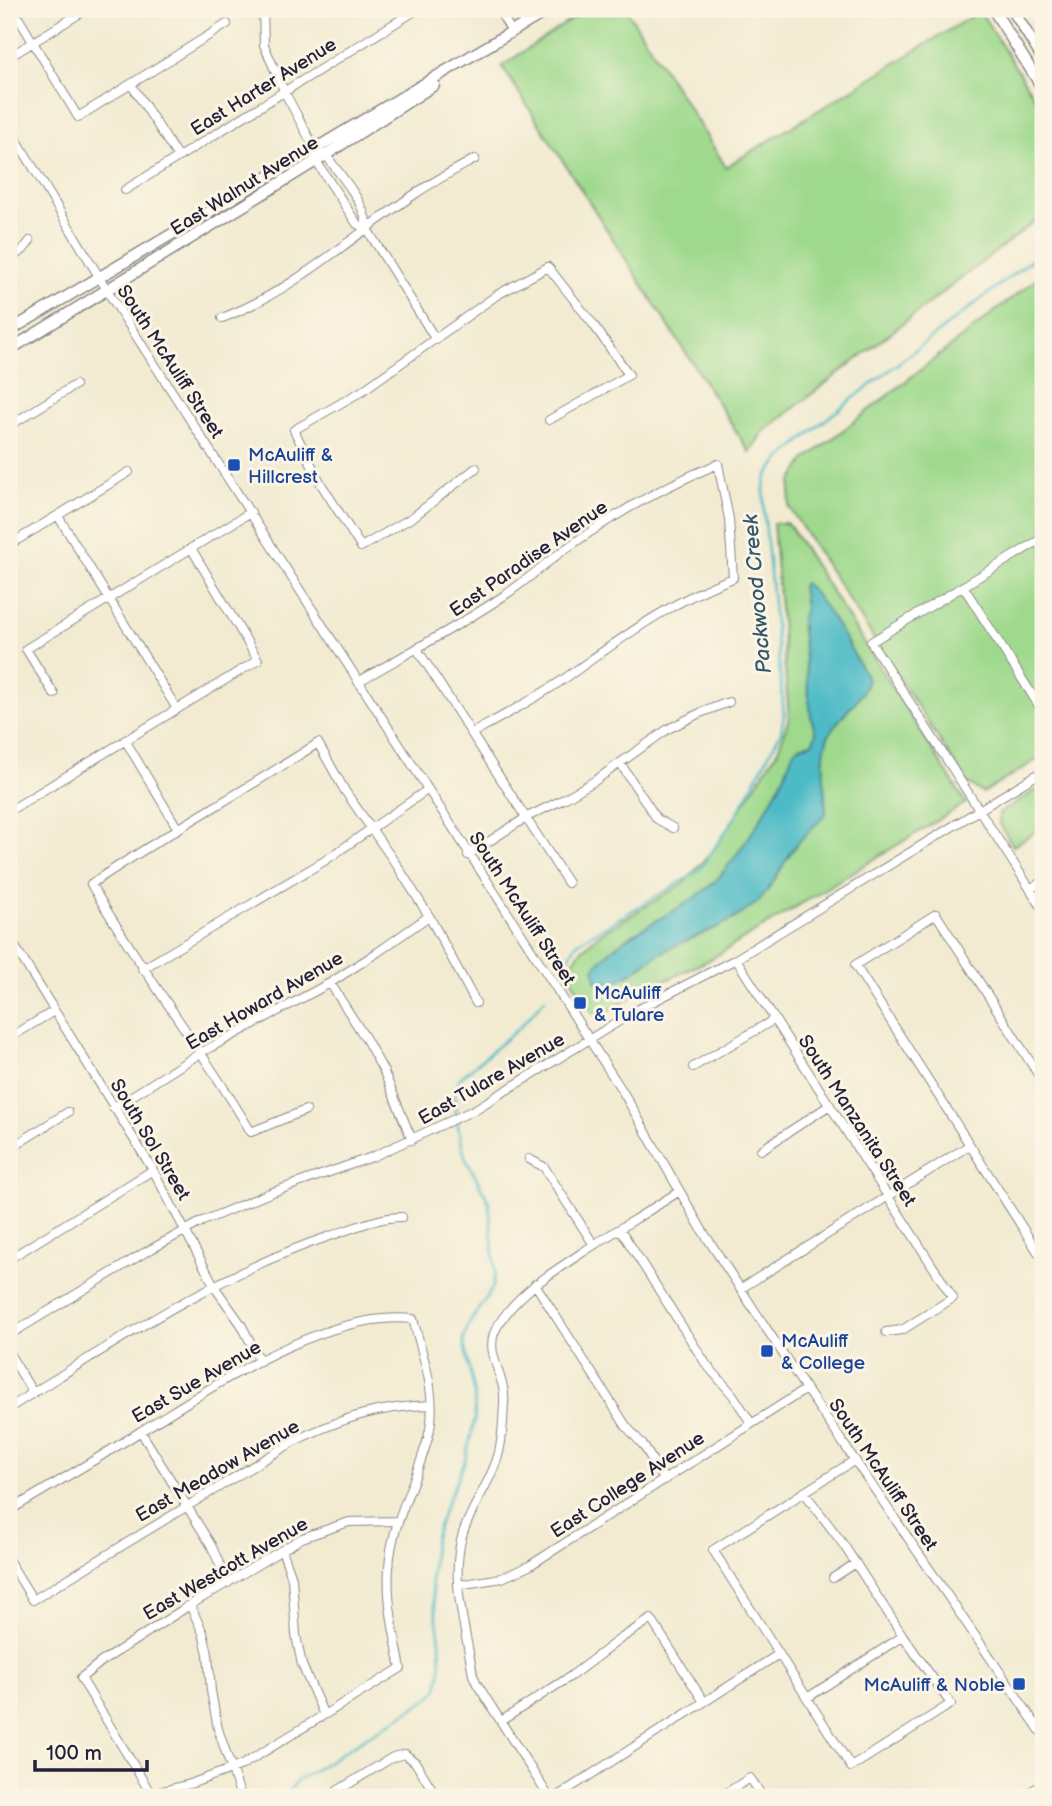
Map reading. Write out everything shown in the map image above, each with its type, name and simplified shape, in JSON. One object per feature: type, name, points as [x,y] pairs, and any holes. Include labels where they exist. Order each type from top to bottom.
[{"type":"main road","name":"East Walnut Avenue","points":[[9,331],[550,9]]},
{"type":"main road","points":[[993,9],[1043,89]]},
{"type":"main road","points":[[1012,9],[1043,59]]},
{"type":"main road","name":"East Walnut Avenue","points":[[9,350],[407,104],[493,44]]},
{"type":"street","points":[[13,9],[78,117],[227,24]]},
{"type":"street","points":[[9,57],[87,9]]},
{"type":"street","points":[[263,9],[264,45],[284,91],[315,149],[366,217],[367,229],[436,340]]},
{"type":"street","name":"East Harter Avenue","points":[[125,190],[418,9]]},
{"type":"street","points":[[498,9],[512,32]]},
{"type":"street","points":[[131,84],[178,157]]},
{"type":"street","name":"South McAuliff Street","points":[[9,127],[11,137],[106,290],[644,1127],[678,1192],[740,1289],[1043,1735]]},
{"type":"street","points":[[321,158],[357,224],[367,229]]},
{"type":"street","points":[[222,317],[284,286],[415,194],[475,159]]},
{"type":"street","points":[[9,259],[23,250],[30,241]]},
{"type":"street","points":[[476,468],[413,517],[361,547],[321,484],[294,430],[362,391],[497,295],[548,267],[629,375],[548,420]]},
{"type":"street","points":[[9,426],[75,385]]},
{"type":"street","name":"East Paradise Avenue","points":[[358,682],[456,627],[508,594],[562,551],[635,504],[718,464],[729,519],[733,578],[655,616],[521,707],[472,733]]},
{"type":"street","points":[[9,545],[129,471]]},
{"type":"street","points":[[54,694],[26,649],[251,512]]},
{"type":"street","points":[[58,516],[177,709]]},
{"type":"street","points":[[1043,538],[871,642],[1043,909]]},
{"type":"street","points":[[10,808],[258,660],[191,548]]},
{"type":"street","points":[[963,586],[1043,712]]},
{"type":"street","points":[[417,649],[568,883]]},
{"type":"street","points":[[468,855],[527,817],[562,800],[668,729],[729,702]]},
{"type":"street","points":[[125,740],[178,829]]},
{"type":"street","points":[[306,1110],[251,1132],[202,1052],[142,969],[91,884],[141,850],[237,795],[318,743],[369,829],[398,867],[429,916],[476,1003]]},
{"type":"street","points":[[620,763],[657,820],[673,828]]},
{"type":"street","name":"East Tulare Avenue","points":[[9,1335],[186,1230],[252,1200],[372,1157],[463,1115],[650,1003],[736,959],[1043,771]]},
{"type":"street","points":[[142,969],[304,874],[427,790]]},
{"type":"street","points":[[1030,889],[1043,881]]},
{"type":"street","points":[[1041,1250],[855,965],[936,914],[1043,1082]]},
{"type":"street","name":"East Howard Avenue","points":[[113,1108],[202,1052],[330,983],[429,916]]},
{"type":"street","name":"South Sol Street","points":[[9,937],[153,1170],[214,1285],[243,1328],[260,1361]]},
{"type":"street","name":"South Manzanita Street","points":[[736,959],[953,1298],[902,1330],[886,1332]]},
{"type":"street","points":[[330,983],[384,1072],[412,1140]]},
{"type":"street","points":[[9,1038],[54,1011]]},
{"type":"street","points":[[693,1067],[775,1019]]},
{"type":"street","points":[[761,1150],[830,1105]]},
{"type":"street","points":[[9,1149],[68,1112]]},
{"type":"street","points":[[740,1289],[970,1144]]},
{"type":"street","points":[[530,1159],[544,1167],[594,1245]]},
{"type":"street","points":[[9,1259],[153,1170]]},
{"type":"street","points":[[549,1797],[473,1675],[458,1585],[463,1533],[489,1479],[501,1437],[505,1398],[492,1339],[499,1324],[518,1299],[535,1284],[678,1192]]},
{"type":"street","points":[[9,1408],[214,1285],[313,1242],[388,1217],[402,1217]]},
{"type":"street","points":[[620,1229],[711,1371],[733,1395],[751,1423]]},
{"type":"street","points":[[535,1284],[626,1426],[643,1445],[664,1479]]},
{"type":"street","name":"East Sue Avenue","points":[[9,1511],[216,1384],[311,1337],[343,1327],[376,1320],[413,1318],[429,1382],[431,1405]]},
{"type":"street","points":[[9,1353],[33,1393]]},
{"type":"street","name":"East College Avenue","points":[[458,1585],[490,1581],[515,1573],[806,1389]]},
{"type":"street","points":[[232,1769],[401,1668],[390,1617],[388,1589],[393,1537],[430,1429],[431,1405]]},
{"type":"street","name":"East Meadow Avenue","points":[[9,1561],[33,1600],[296,1440],[368,1411],[398,1406],[431,1405]]},
{"type":"street","points":[[141,1432],[211,1545],[228,1583]]},
{"type":"street","points":[[804,1492],[856,1563],[951,1704],[851,1767],[713,1550],[804,1492],[855,1460]]},
{"type":"street","name":"East Westcott Avenue","points":[[232,1769],[151,1794],[81,1678],[100,1662],[302,1538],[349,1522],[398,1521]]},
{"type":"street","points":[[282,1550],[292,1578],[296,1635],[302,1665],[324,1715]]},
{"type":"street","points":[[833,1578],[856,1563]]},
{"type":"street","points":[[190,1605],[206,1643],[218,1729],[240,1794]]},
{"type":"street","points":[[501,1721],[571,1676],[651,1619],[704,1702]]},
{"type":"street","points":[[807,1698],[903,1636]]},
{"type":"street","points":[[556,1797],[779,1654]]},
{"type":"street","points":[[332,1797],[337,1791],[393,1757],[405,1754],[415,1762],[437,1797]]},
{"type":"street","points":[[720,1797],[750,1778],[763,1797]]},
{"type":"street","points":[[1022,1797],[1043,1784]]},
{"type":"green space","points":[[587,9],[626,9],[726,167],[980,11],[1043,111],[1043,215],[763,432],[750,453],[502,66]]},
{"type":"green space","points":[[1043,274],[1043,756],[983,793],[967,783],[789,507],[791,482],[805,460]]},
{"type":"green space","points":[[773,523],[786,523],[791,528],[966,803],[709,960],[647,989],[602,1015],[593,1013],[566,971],[580,952],[598,935],[684,883],[716,847],[778,750],[789,718]]},
{"type":"green space","points":[[1043,786],[1043,827],[1013,846],[999,823],[999,813]]},
{"type":"water","points":[[804,583],[829,613],[868,680],[826,743],[826,813],[797,844],[767,891],[754,905],[732,920],[659,954],[622,979],[597,984],[594,969],[606,954],[693,899],[724,871],[764,813],[794,751],[800,746],[812,743],[816,734],[811,717],[801,621],[805,607],[802,586]]},
{"type":"waterway","name":"Packwood Creek","points":[[562,969],[577,943],[699,871],[736,816],[781,732],[784,715],[764,511],[767,476],[779,460],[824,421],[1043,251]]},
{"type":"waterway","name":"Packwood Creek","points":[[456,1115],[454,1095],[459,1079],[520,1027],[545,999]]},
{"type":"waterway","name":"Packwood Creek","points":[[291,1797],[291,1788],[297,1781],[428,1699],[438,1688],[441,1668],[440,1641],[431,1581],[434,1541],[442,1514],[465,1461],[475,1418],[474,1392],[463,1339],[469,1324],[493,1287],[495,1272],[489,1202],[465,1157],[457,1122]]},
{"type":"place","name":"McAuliff & Hillcrest","points":[[234,465]]},
{"type":"place","name":"McAuliff & Tulare","points":[[580,1003]]},
{"type":"place","name":"McAuliff & College","points":[[767,1351]]},
{"type":"place","name":"McAuliff & Noble","points":[[1019,1684]]}]
